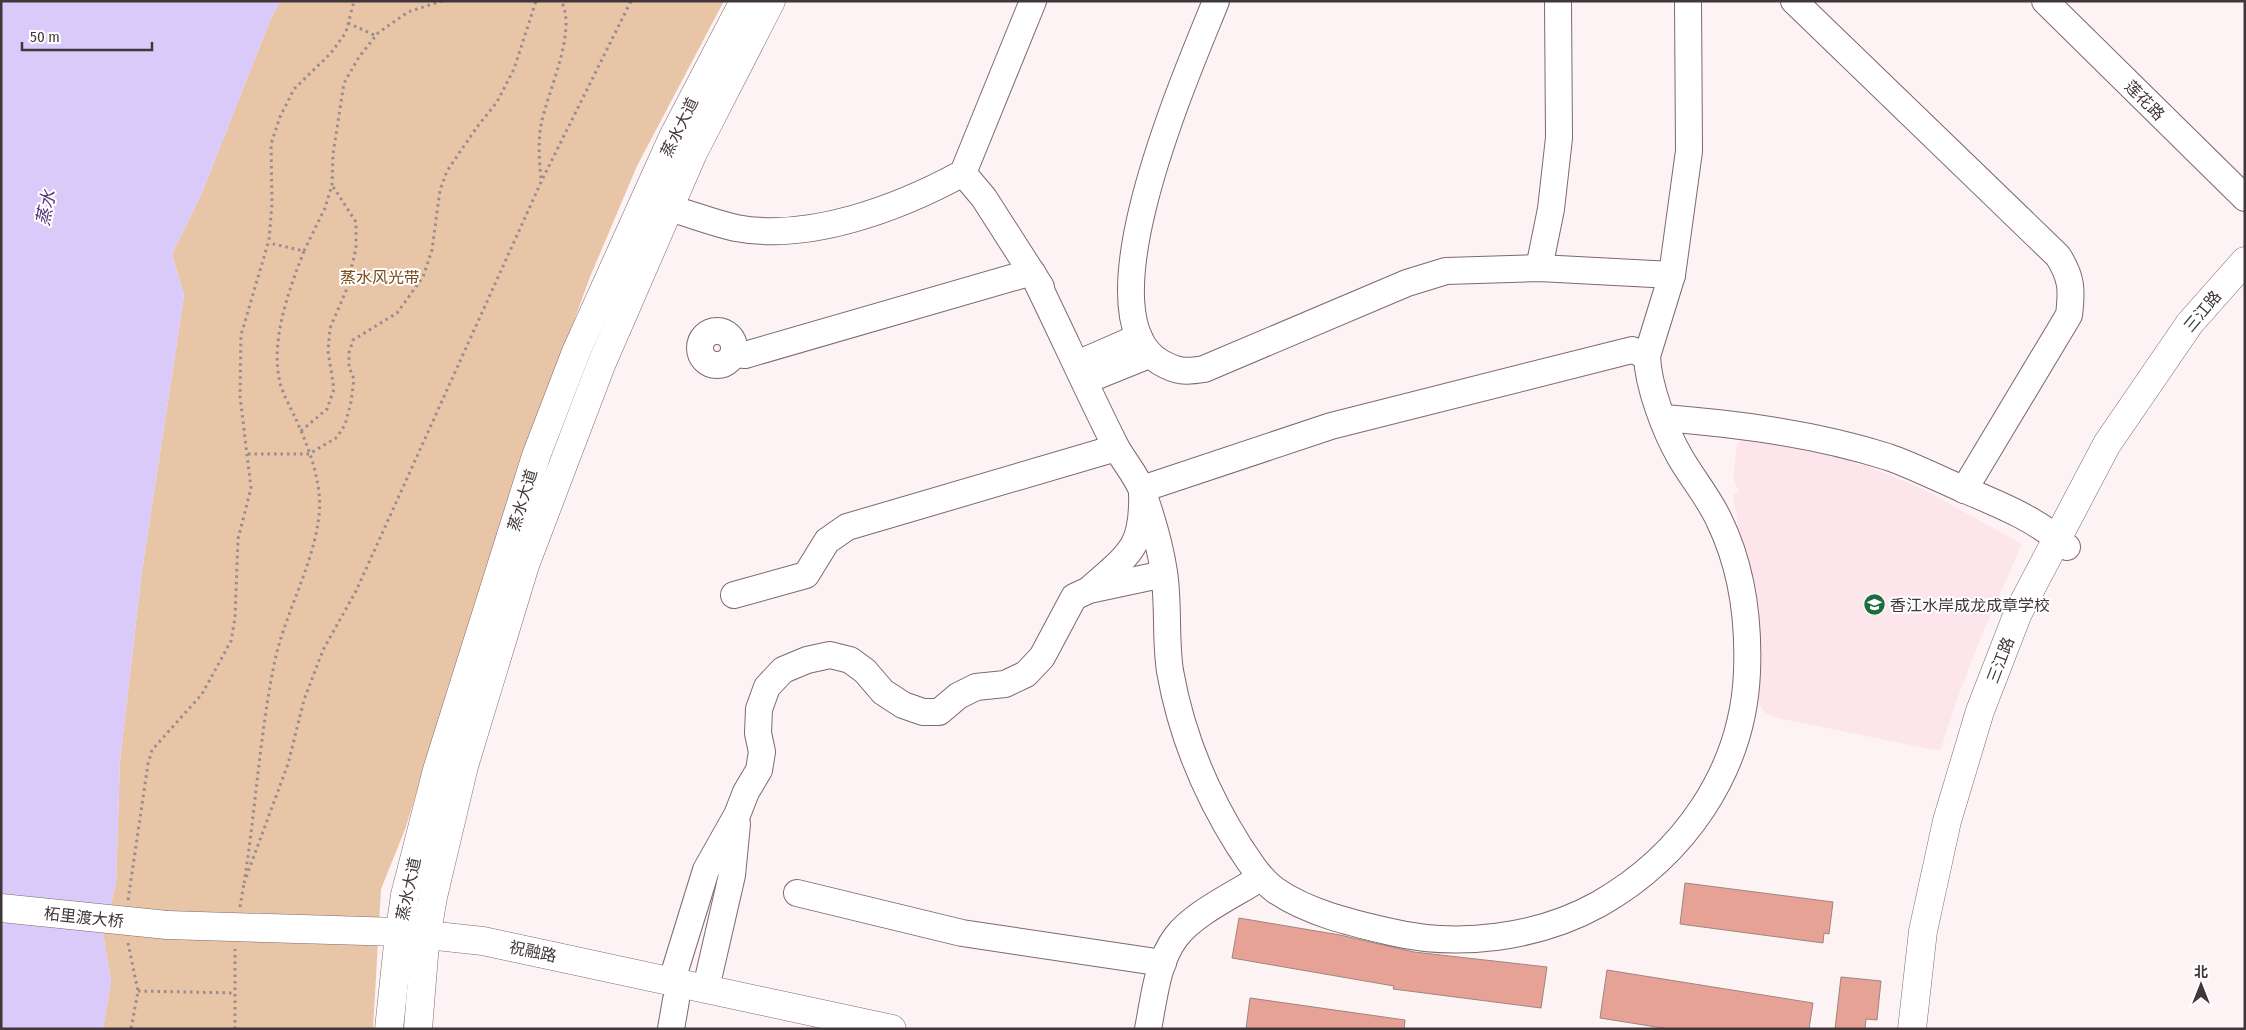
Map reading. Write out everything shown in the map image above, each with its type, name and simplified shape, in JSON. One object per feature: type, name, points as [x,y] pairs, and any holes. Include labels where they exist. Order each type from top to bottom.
[{"type":"main road","name":"蒸水大道","points":[[389,1029],[399,938],[406,895],[437,770],[536,456],[576,352],[673,137],[744,1]]},
{"type":"main road","name":"蒸水大道","points":[[418,1029],[426,941],[433,897],[464,766],[525,565],[601,365],[669,208],[693,153],[770,1]]},
{"type":"main road","name":"三江路","points":[[1927,1029],[1936,937],[1960,825],[1989,725],[2028,618],[2059,543],[2107,444],[2190,322],[2245,261]]},
{"type":"main road","name":"三江路","points":[[1912,1029],[1923,932],[1947,822],[1980,711],[2018,613],[2059,543],[2120,451],[2200,337],[2245,289]]},
{"type":"main road","name":"柘里渡大桥","points":[[1,908],[166,929]]},
{"type":"main road","name":"柘里渡大桥","points":[[1,918],[166,929]]},
{"type":"main road","name":"祝融路","points":[[166,929],[399,938],[426,941],[483,941],[674,990],[804,1029]]},
{"type":"main road","name":"祝融路","points":[[674,990],[706,988],[892,1029]]},
{"type":"street","points":[[669,208],[736,228],[782,232],[821,228],[874,211],[941,185],[963,174],[1033,1]]},
{"type":"street","points":[[1216,1],[1160,142],[1137,232],[1131,275],[1131,303],[1144,346],[1169,366],[1185,372],[1204,369],[1407,283],[1446,271],[1540,268],[1672,275]]},
{"type":"street","points":[[1540,268],[1551,209],[1559,138],[1558,1]]},
{"type":"street","points":[[963,174],[984,198],[1063,320],[1086,371],[1116,448],[1142,489],[1164,574],[1170,670],[1191,752],[1220,815],[1260,878],[1279,893],[1310,909],[1361,925],[1406,936],[1492,938],[1541,928],[1589,910],[1628,887],[1665,854],[1697,816],[1722,780],[1741,722],[1747,674],[1746,627],[1741,582],[1718,516],[1678,454],[1663,418],[1647,368],[1647,356],[1672,275],[1690,151],[1688,1]]},
{"type":"street","points":[[1794,1],[2058,256],[2068,272],[2072,293],[2069,315],[1964,490]]},
{"type":"street","name":"莲花路","points":[[2045,1],[2245,198]]},
{"type":"street","name":"莲花路","points":[[2062,1],[2245,180]]},
{"type":"street","points":[[734,354],[745,355],[1032,272]]},
{"type":"street","points":[[1086,371],[1144,346]]},
{"type":"street","points":[[1142,489],[1331,426],[1632,350],[1647,356]]},
{"type":"street","points":[[1663,418],[1767,429],[1816,439],[1889,458],[2026,517],[2059,543]]},
{"type":"street","points":[[734,595],[806,575],[826,541],[846,527],[1116,448]]},
{"type":"street","points":[[1099,588],[1132,548],[1140,532],[1143,519],[1142,489]]},
{"type":"street","points":[[1099,588],[1115,579],[1137,562],[1155,534]]},
{"type":"street","points":[[671,1029],[674,990],[706,870],[737,815],[746,792],[759,770],[762,752],[758,733],[759,710],[767,688],[783,670],[807,660],[830,655],[850,660],[866,671],[883,692],[903,705],[923,712],[939,712],[958,696],[976,687],[1005,684],[1026,674],[1042,657],[1074,597],[1099,588],[1164,574]]},
{"type":"street","points":[[1099,588],[1146,599],[1156,612],[1167,643]]},
{"type":"street","points":[[706,988],[732,875],[737,815]]},
{"type":"street","points":[[1148,1029],[1162,963],[1175,938],[1193,920],[1260,878]]},
{"type":"street","points":[[797,893],[962,933],[1162,963]]},
{"type":"path","points":[[126,906],[133,877],[148,764],[152,750],[202,694],[231,641],[235,618],[238,539],[251,488],[240,396],[241,335],[269,243],[272,204],[271,144],[280,117],[294,89],[332,53],[346,32],[354,1]]},
{"type":"path","points":[[235,1029],[236,932],[264,724],[287,615],[312,551],[319,514],[318,484],[309,454],[280,384],[278,358],[280,333],[294,278],[304,251],[325,208],[332,185],[333,154],[344,83],[359,57],[376,36],[408,12],[442,1]]},
{"type":"path","points":[[248,454],[309,454],[336,438],[345,425],[352,402],[354,379],[349,367],[349,353],[353,340],[397,313],[423,277],[432,250],[440,190],[447,171],[477,127],[497,102],[514,69],[536,1]]},
{"type":"path","points":[[542,180],[538,158],[541,126],[566,32],[566,8],[561,1]]},
{"type":"path","points":[[244,883],[288,764],[304,700],[324,650],[356,591],[542,180],[631,1]]},
{"type":"path","points":[[348,23],[376,36]]},
{"type":"path","points":[[301,431],[327,409],[334,389],[328,351],[330,328],[346,291],[356,248],[356,222],[332,185]]},
{"type":"path","points":[[269,243],[304,251]]},
{"type":"path","points":[[127,938],[138,991],[132,1029]]},
{"type":"path","points":[[138,991],[235,992]]},
{"type":"shaded area","name":"香江水岸成龙成章学校","points":[[1743,439],[1792,446],[1848,460],[1887,474],[1925,490],[2022,544],[1982,635],[1959,694],[1940,751],[1778,718],[1766,713],[1759,705],[1754,616],[1733,494],[1739,492],[1733,477],[1737,444]]},
{"type":"green space","name":"蒸水风光带","points":[[281,1],[724,1],[637,166],[590,277],[518,474],[449,684],[406,827],[381,889],[373,1029],[103,1029],[111,981],[103,934],[116,884],[120,760],[142,571],[184,296],[172,254],[201,195],[271,18]]},
{"type":"water","name":"蒸水","points":[[1,1],[281,1],[271,18],[201,195],[172,254],[184,296],[142,571],[120,760],[116,884],[103,934],[111,981],[103,1029],[1,1029]]},
{"type":"building","points":[[1685,883],[1833,902],[1829,934],[1824,933],[1823,943],[1680,924]]},
{"type":"building","points":[[1239,918],[1340,935],[1414,952],[1547,967],[1541,1008],[1393,989],[1394,986],[1232,958]]},
{"type":"building","points":[[1607,970],[1813,1003],[1809,1029],[1669,1029],[1600,1018]]},
{"type":"building","points":[[1841,977],[1881,981],[1877,1020],[1866,1019],[1865,1029],[1835,1029]]},
{"type":"building","points":[[1250,998],[1405,1020],[1404,1029],[1246,1029]]},
{"type":"place","name":"香江水岸成龙成章学校","points":[[1874,605]]}]
